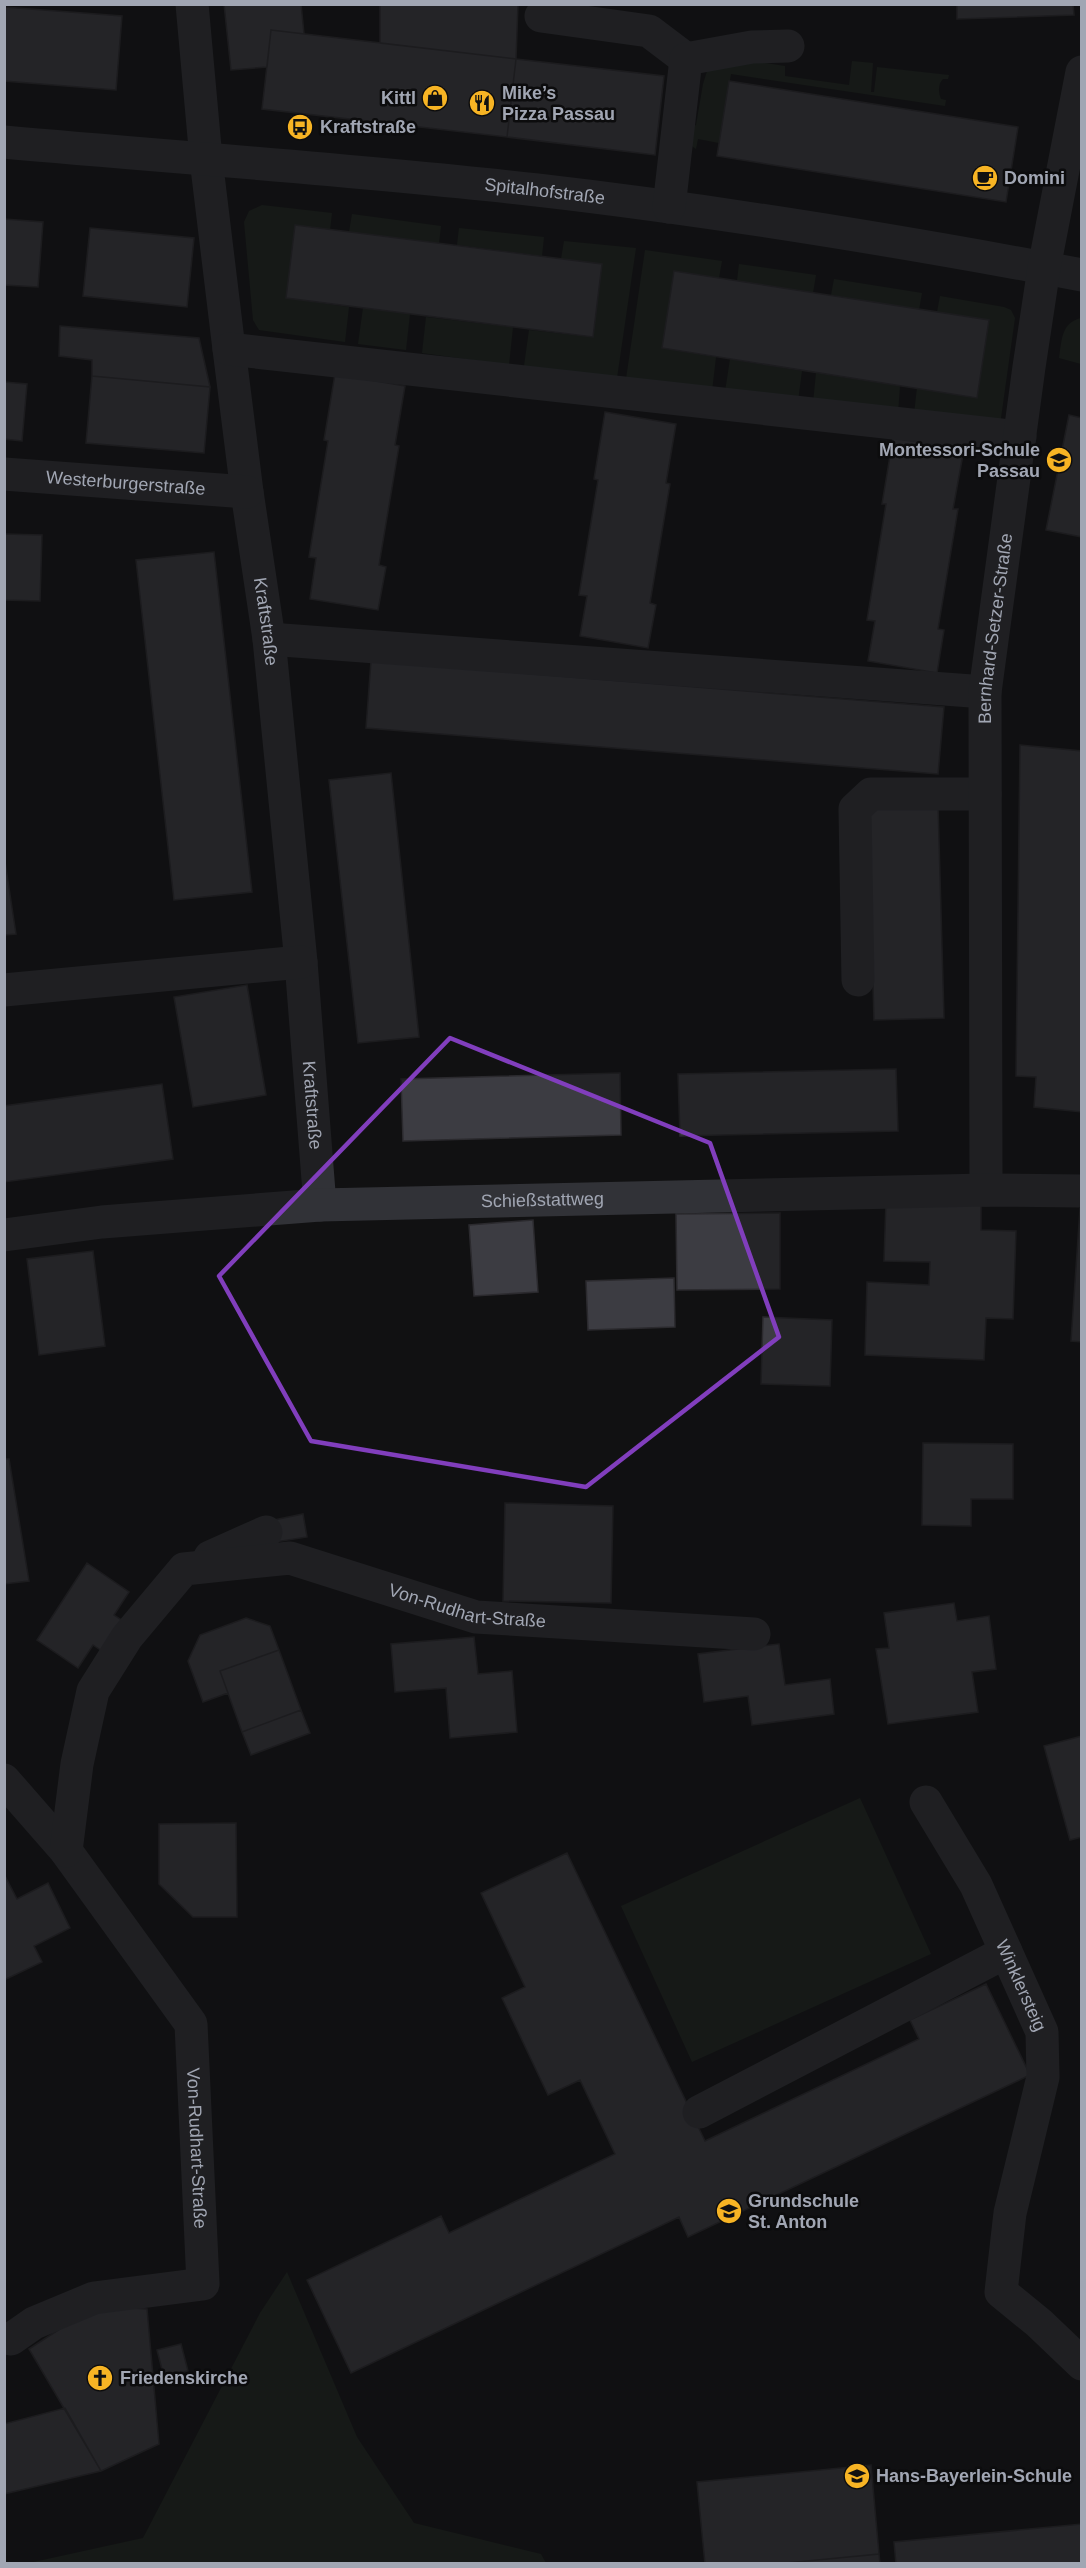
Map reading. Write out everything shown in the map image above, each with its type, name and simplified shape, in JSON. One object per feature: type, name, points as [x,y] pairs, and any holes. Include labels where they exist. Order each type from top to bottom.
[{"type":"street","name":"Kraftstraße","points":[[192,4],[206,159],[247,492],[268,639],[301,962],[320,1205]]},
{"type":"street","points":[[541,16],[649,31],[686,58],[752,47],[788,46]]},
{"type":"street","points":[[669,207],[686,58]]},
{"type":"street","name":"Bernhard-Setzer-Straße","points":[[986,1190],[985,692],[1044,268],[1082,72]]},
{"type":"street","name":"Spitalhofstraße","points":[[4,142],[536,190],[842,233],[1082,275]]},
{"type":"street","points":[[229,350],[1020,437]]},
{"type":"street","name":"Westerburgerstraße","points":[[4,474],[247,492]]},
{"type":"street","points":[[268,639],[985,692]]},
{"type":"street","points":[[858,980],[855,809],[871,794],[985,794]]},
{"type":"street","points":[[4,990],[301,962]]},
{"type":"street","name":"Schießstattweg","points":[[4,1235],[102,1222],[320,1205],[986,1190],[1082,1191]]},
{"type":"street","points":[[66,1851],[77,1764],[93,1691],[127,1637],[184,1569],[266,1532]]},
{"type":"street","name":"Von-Rudhart-Straße","points":[[184,1569],[290,1558],[476,1617],[754,1634]]},
{"type":"street","name":"Von-Rudhart-Straße","points":[[4,1780],[66,1851],[191,2024],[203,2284],[94,2298],[34,2323],[11,2339]]},
{"type":"street","name":"Winklersteig","points":[[926,1802],[976,1885],[1042,2032],[1043,2078],[1010,2213],[1001,2292],[1082,2364]]},
{"type":"street","points":[[699,2112],[1006,1953]]},
{"type":"highlighted area","points":[[450,1038],[710,1143],[779,1337],[586,1487],[311,1441],[219,1276]]},
{"type":"shaded area","points":[[732,58],[785,66],[785,76],[849,85],[852,61],[873,63],[871,92],[874,92],[877,67],[949,75],[948,79],[941,81],[939,88],[941,99],[946,100],[945,106],[731,74],[719,143],[698,139],[696,149],[686,142],[685,129],[696,125],[708,68]]},
{"type":"shaded area","points":[[262,205],[332,213],[330,230],[295,225],[286,298],[349,307],[345,342],[259,330],[253,320],[244,222],[249,211]]},
{"type":"shaded area","points":[[352,214],[441,226],[439,243],[349,232]]},
{"type":"shaded area","points":[[459,228],[544,237],[542,256],[457,245]]},
{"type":"shaded area","points":[[564,241],[636,248],[617,378],[524,366],[529,330],[593,337],[602,265],[561,259]]},
{"type":"shaded area","points":[[645,250],[722,261],[719,278],[674,271],[662,348],[716,357],[712,391],[626,379]]},
{"type":"shaded area","points":[[739,264],[816,275],[813,293],[737,281]]},
{"type":"shaded area","points":[[834,279],[922,293],[919,310],[831,295]]},
{"type":"shaded area","points":[[940,296],[1004,307],[1011,310],[1015,318],[1000,425],[914,414],[917,388],[977,397],[989,320],[937,312]]},
{"type":"shaded area","points":[[363,308],[410,314],[406,350],[358,344]]},
{"type":"shaded area","points":[[426,317],[513,327],[509,365],[422,353]]},
{"type":"shaded area","points":[[1082,318],[1081,364],[1059,358],[1066,328],[1074,320]]},
{"type":"shaded area","points":[[730,359],[802,371],[798,401],[725,392]]},
{"type":"shaded area","points":[[816,373],[900,386],[898,413],[813,403]]},
{"type":"shaded area","points":[[860,1798],[931,1954],[692,2062],[621,1906]]},
{"type":"shaded area","points":[[287,2272],[357,2437],[414,2523],[541,2554],[546,2563],[29,2563],[143,2538],[260,2313]]},
{"type":"building","points":[[224,4],[301,4],[304,34],[271,30],[267,67],[231,70]]},
{"type":"building","points":[[380,4],[518,4],[516,59],[380,43]]},
{"type":"building","points":[[957,4],[1073,4],[1074,15],[957,19]]},
{"type":"building","points":[[4,7],[122,16],[116,90],[4,81]]},
{"type":"building","points":[[271,30],[516,59],[507,137],[262,109]]},
{"type":"building","points":[[516,59],[664,76],[655,155],[507,137]]},
{"type":"building","points":[[729,81],[1018,127],[1006,202],[717,156]]},
{"type":"building","points":[[4,219],[43,222],[38,287],[4,285]]},
{"type":"building","points":[[295,225],[602,264],[593,337],[286,298]]},
{"type":"building","points":[[90,228],[194,238],[187,307],[83,296]]},
{"type":"building","points":[[674,271],[989,320],[977,398],[662,348]]},
{"type":"building","points":[[60,326],[199,338],[210,387],[92,376],[92,360],[59,356]]},
{"type":"building","points":[[335,374],[405,386],[395,445],[399,446],[379,565],[386,567],[378,610],[310,599],[316,558],[309,557],[328,441],[324,440]]},
{"type":"building","points":[[92,376],[210,387],[204,453],[86,443]]},
{"type":"building","points":[[4,382],[27,384],[22,441],[4,439]]},
{"type":"building","points":[[605,412],[676,424],[666,483],[670,484],[650,603],[656,605],[648,648],[580,636],[587,596],[579,595],[598,480],[594,479]]},
{"type":"building","points":[[1069,415],[1082,418],[1082,537],[1046,530]]},
{"type":"building","points":[[893,438],[964,449],[953,509],[958,509],[938,629],[944,630],[937,673],[868,661],[875,621],[867,620],[886,504],[882,504]]},
{"type":"building","points":[[4,534],[42,535],[40,601],[4,600]]},
{"type":"building","points":[[214,552],[252,892],[174,900],[136,560]]},
{"type":"building","points":[[371,661],[944,707],[938,774],[366,728]]},
{"type":"building","points":[[1020,745],[1082,751],[1082,1112],[1034,1107],[1036,1077],[1016,1076]]},
{"type":"building","points":[[391,773],[419,1037],[358,1043],[329,780]]},
{"type":"building","points":[[938,805],[944,1018],[874,1020],[868,807]]},
{"type":"building","points":[[4,855],[16,934],[4,935]]},
{"type":"building","points":[[247,985],[266,1095],[193,1107],[174,997]]},
{"type":"building","points":[[896,1069],[898,1131],[680,1136],[678,1074]]},
{"type":"building","points":[[620,1073],[621,1135],[403,1141],[401,1079]]},
{"type":"building","points":[[162,1084],[173,1159],[4,1182],[4,1106]]},
{"type":"building","points":[[886,1201],[981,1205],[981,1230],[1016,1231],[1013,1319],[986,1318],[984,1360],[865,1355],[867,1282],[929,1285],[930,1262],[884,1261]]},
{"type":"building","points":[[1080,1209],[1082,1210],[1082,1342],[1071,1341]]},
{"type":"building","points":[[780,1213],[780,1289],[677,1290],[676,1214]]},
{"type":"building","points":[[533,1220],[538,1292],[474,1296],[469,1225]]},
{"type":"building","points":[[93,1251],[105,1346],[39,1355],[27,1259]]},
{"type":"building","points":[[674,1278],[675,1327],[588,1330],[586,1281]]},
{"type":"building","points":[[763,1317],[832,1320],[830,1386],[761,1384]]},
{"type":"building","points":[[923,1443],[1013,1444],[1013,1499],[971,1499],[971,1526],[922,1525]]},
{"type":"building","points":[[4,1459],[9,1459],[29,1581],[4,1584]]},
{"type":"building","points":[[505,1503],[613,1506],[611,1603],[503,1601]]},
{"type":"building","points":[[303,1514],[307,1537],[269,1543],[264,1522]]},
{"type":"building","points":[[87,1563],[129,1592],[114,1615],[126,1623],[105,1653],[93,1645],[78,1668],[37,1640]]},
{"type":"building","points":[[954,1603],[957,1621],[989,1616],[996,1669],[972,1672],[978,1712],[888,1724],[876,1649],[889,1648],[884,1613]]},
{"type":"building","points":[[246,1618],[270,1626],[279,1650],[220,1671],[228,1693],[203,1702],[188,1661],[200,1635]]},
{"type":"building","points":[[474,1637],[478,1674],[512,1671],[517,1732],[450,1738],[446,1688],[395,1692],[391,1644]]},
{"type":"building","points":[[779,1644],[785,1685],[830,1679],[834,1714],[752,1725],[748,1696],[704,1702],[698,1654]]},
{"type":"building","points":[[279,1650],[301,1710],[242,1732],[220,1671]]},
{"type":"building","points":[[301,1710],[310,1733],[251,1755],[242,1732]]},
{"type":"building","points":[[1082,1736],[1082,1837],[1070,1840],[1044,1746]]},
{"type":"building","points":[[236,1823],[237,1917],[193,1917],[159,1884],[159,1824]]},
{"type":"building","points":[[567,1853],[705,2141],[919,2039],[910,2020],[986,1984],[1030,2075],[688,2237],[679,2217],[351,2373],[307,2280],[441,2216],[449,2233],[615,2154],[580,2080],[548,2095],[502,1998],[525,1987],[481,1893]]},
{"type":"building","points":[[4,1874],[17,1899],[48,1883],[70,1928],[34,1946],[42,1962],[4,1980]]},
{"type":"building","name":"Friedenskirche","points":[[117,2307],[147,2309],[159,2444],[101,2471],[29,2349],[86,2312]]},
{"type":"building","points":[[181,2344],[188,2371],[164,2377],[157,2350]]},
{"type":"building","points":[[65,2408],[101,2471],[4,2494],[4,2424]]},
{"type":"building","points":[[871,2465],[879,2554],[776,2564],[705,2564],[697,2482]]},
{"type":"building","points":[[1082,2524],[1082,2564],[896,2564],[894,2542]]},
{"type":"building","points":[[879,2554],[880,2564],[776,2564]]},
{"type":"place","name":"Kittl","points":[[435,98]]},
{"type":"place","name":"Mike’s Pizza Passau","points":[[482,103]]},
{"type":"place","name":"Kraftstraße","points":[[300,127]]},
{"type":"place","name":"Domini","points":[[985,178]]},
{"type":"place","name":"Montessori-Schule Passau","points":[[1059,460]]},
{"type":"place","name":"Grundschule St. Anton","points":[[729,2211]]},
{"type":"place","name":"Friedenskirche","points":[[100,2378]]},
{"type":"place","name":"Hans-Bayerlein-Schule","points":[[857,2476]]}]
